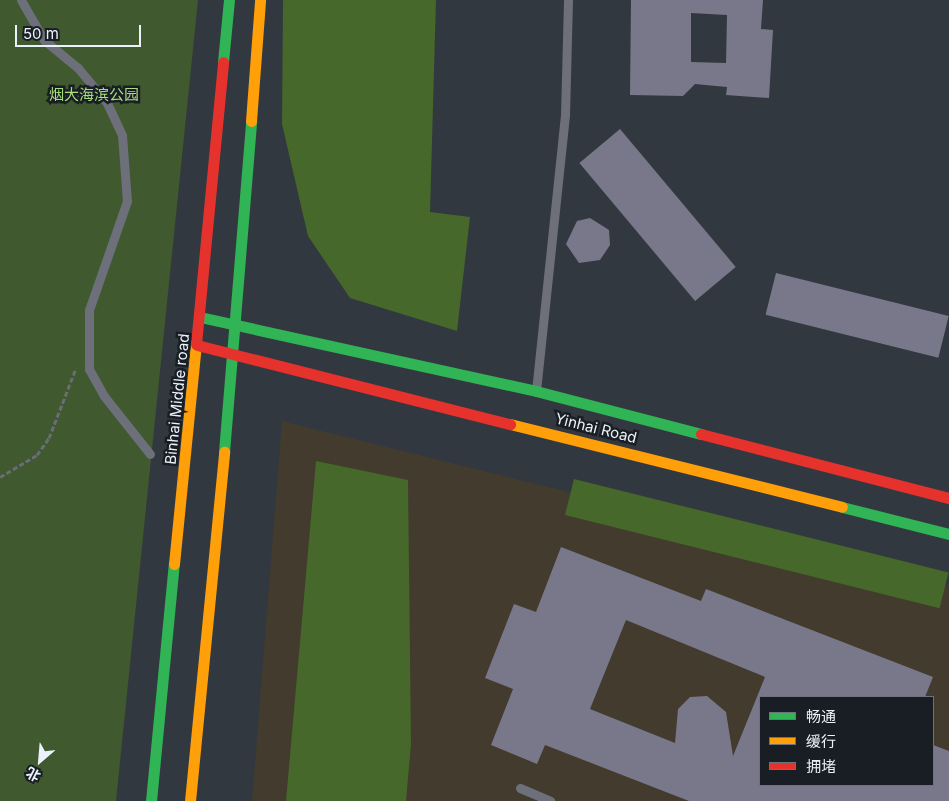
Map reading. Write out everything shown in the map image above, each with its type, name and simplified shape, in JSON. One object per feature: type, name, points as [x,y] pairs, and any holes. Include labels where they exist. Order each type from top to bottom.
[{"type":"main road","name":"Binhai Middle road","points":[[151,801],[198,345],[229,0]]},
{"type":"main road","points":[[190,801],[235,351],[260,0]]},
{"type":"main road","name":"Yinhai Road","points":[[200,317],[536,391],[949,498]]},
{"type":"main road","name":"Yinhai Road","points":[[198,345],[235,351],[949,534]]},
{"type":"lane","points":[[21,0],[44,40],[78,68],[107,104],[122,135],[127,201],[89,310],[89,369],[104,396],[150,454]]},
{"type":"lane","points":[[536,391],[565,115],[568,0]]},
{"type":"lane","points":[[520,788],[550,801]]},
{"type":"path","points":[[0,477],[37,455],[49,438],[67,384],[88,347]]},
{"type":"shaded area","points":[[282,421],[949,586],[949,801],[252,801]]},
{"type":"green space","name":"烟大海滨公园","points":[[0,0],[198,0],[116,801],[0,801]]},
{"type":"green space","points":[[283,0],[436,0],[430,212],[470,217],[457,331],[350,298],[308,236],[282,124]]},
{"type":"green space","points":[[316,461],[408,480],[411,744],[406,801],[286,801]]},
{"type":"green space","points":[[574,479],[949,572],[940,608],[565,515]]},
{"type":"building","points":[[631,0],[763,0],[761,29],[773,30],[769,98],[726,95],[727,87],[695,84],[683,96],[630,95]],"holes":[[[691,13],[727,15],[726,63],[691,62]]]},
{"type":"building","points":[[620,129],[736,267],[695,301],[579,163]]},
{"type":"building","points":[[590,218],[609,230],[610,245],[600,260],[579,263],[566,244],[577,221]]},
{"type":"building","points":[[776,273],[949,316],[938,358],[766,315]]},
{"type":"building","points":[[561,547],[701,601],[706,589],[933,677],[925,696],[759,696],[759,786],[934,786],[934,745],[949,751],[949,801],[689,801],[545,745],[537,764],[491,745],[513,689],[485,678],[514,604],[536,612]],"holes":[[[626,620],[765,677],[733,756],[726,712],[707,696],[690,697],[678,709],[675,743],[590,709]]]},
{"type":"traffic: fast","points":[[223,62],[229,0]]},
{"type":"traffic: fast","points":[[224,452],[251,121]]},
{"type":"traffic: fast","points":[[200,317],[536,391],[701,434]]},
{"type":"traffic: fast","points":[[842,507],[949,534]]},
{"type":"traffic: fast","points":[[151,801],[174,564]]},
{"type":"traffic: slow","points":[[251,121],[260,0]]},
{"type":"traffic: slow","points":[[174,564],[196,344]]},
{"type":"traffic: slow","points":[[510,424],[842,507]]},
{"type":"traffic: slow","points":[[190,801],[224,452]]},
{"type":"traffic: jam","points":[[196,344],[223,62]]},
{"type":"traffic: jam","points":[[197,345],[510,424]]},
{"type":"traffic: jam","points":[[701,434],[949,498]]}]
